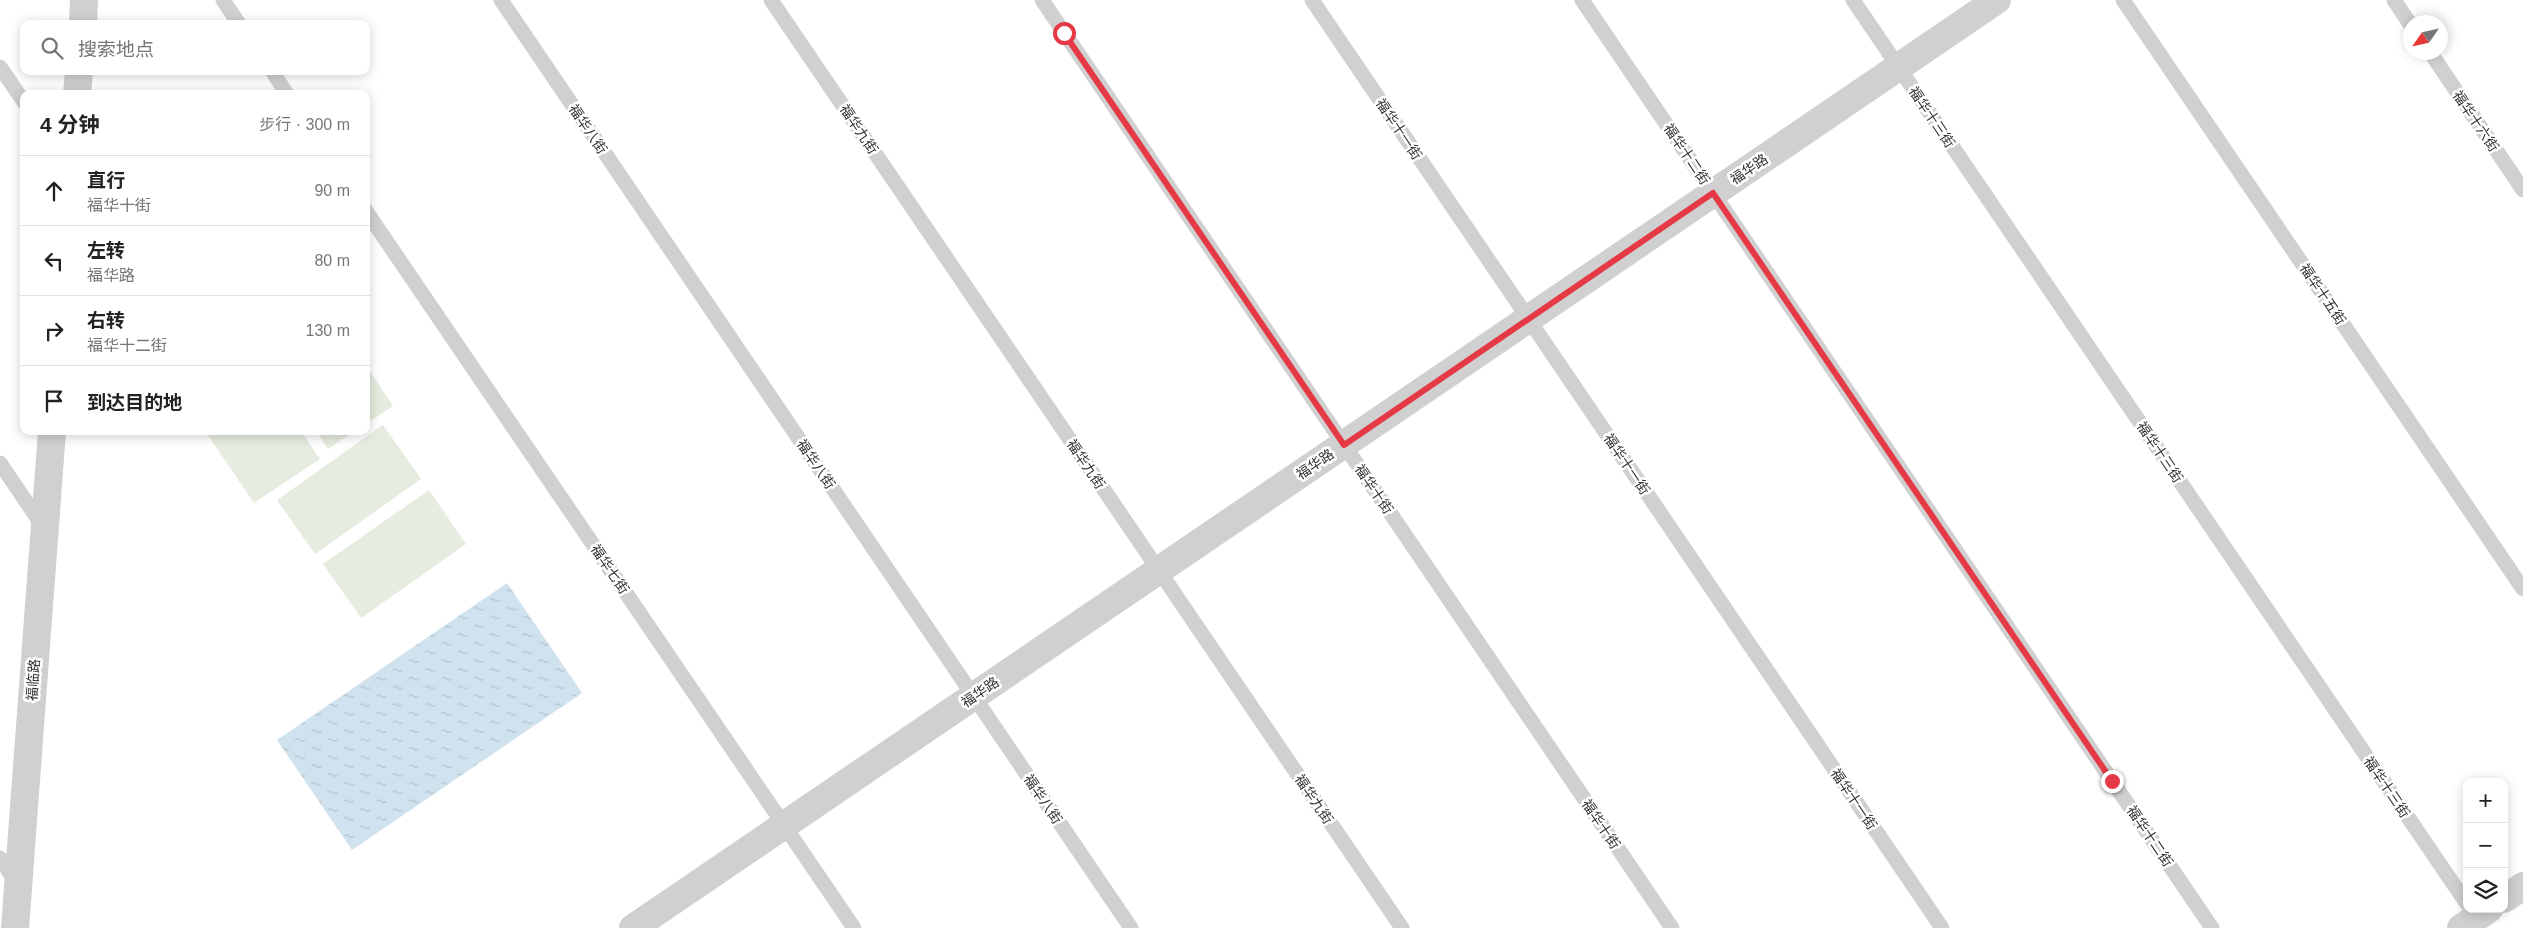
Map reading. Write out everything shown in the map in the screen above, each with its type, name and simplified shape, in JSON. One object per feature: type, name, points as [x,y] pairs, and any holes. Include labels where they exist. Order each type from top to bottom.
[{"type":"street","points":[[83,20],[84,0]]},
{"type":"street","name":"福华路","points":[[633,928],[1997,0]]},
{"type":"street","points":[[77,90],[79,75]]},
{"type":"street","name":"福临路","points":[[15,928],[52,435]]},
{"type":"street","points":[[2508,896],[2523,886]]},
{"type":"lane","points":[[223,0],[236,20]]},
{"type":"lane","name":"福华八街","points":[[501,0],[1131,928]]},
{"type":"lane","name":"福华九街","points":[[771,0],[1402,928]]},
{"type":"lane","name":"福华十街","points":[[1042,0],[1672,928]]},
{"type":"lane","name":"福华十一街","points":[[1312,0],[1942,928]]},
{"type":"lane","name":"福华十二街","points":[[1582,0],[2212,928]]},
{"type":"lane","name":"福华十三街","points":[[1852,0],[2473,914]]},
{"type":"lane","name":"福华十五街","points":[[2123,0],[2523,589]]},
{"type":"lane","points":[[2394,0],[2404,15]]},
{"type":"lane","name":"福华十六街","points":[[2435,60],[2523,190]]},
{"type":"lane","points":[[0,67],[20,96]]},
{"type":"lane","points":[[275,75],[284,90]]},
{"type":"lane","name":"福华七街","points":[[370,216],[854,928]]},
{"type":"lane","points":[[0,463],[45,529]]},
{"type":"lane","points":[[0,858],[18,885]]},
{"type":"shaded area","points":[[370,371],[393,406],[370,421]]},
{"type":"shaded area","points":[[383,425],[421,479],[315,554],[277,500]]},
{"type":"shaded area","points":[[208,435],[304,435],[320,459],[254,503]]},
{"type":"shaded area","points":[[319,435],[349,435],[328,449]]},
{"type":"shaded area","points":[[429,490],[466,544],[361,618],[323,564]]},
{"type":"water","points":[[507,583],[582,693],[352,850],[277,740]]},
{"type":"route","points":[[1064,33],[1344,445],[1713,193],[2112,781]]}]
